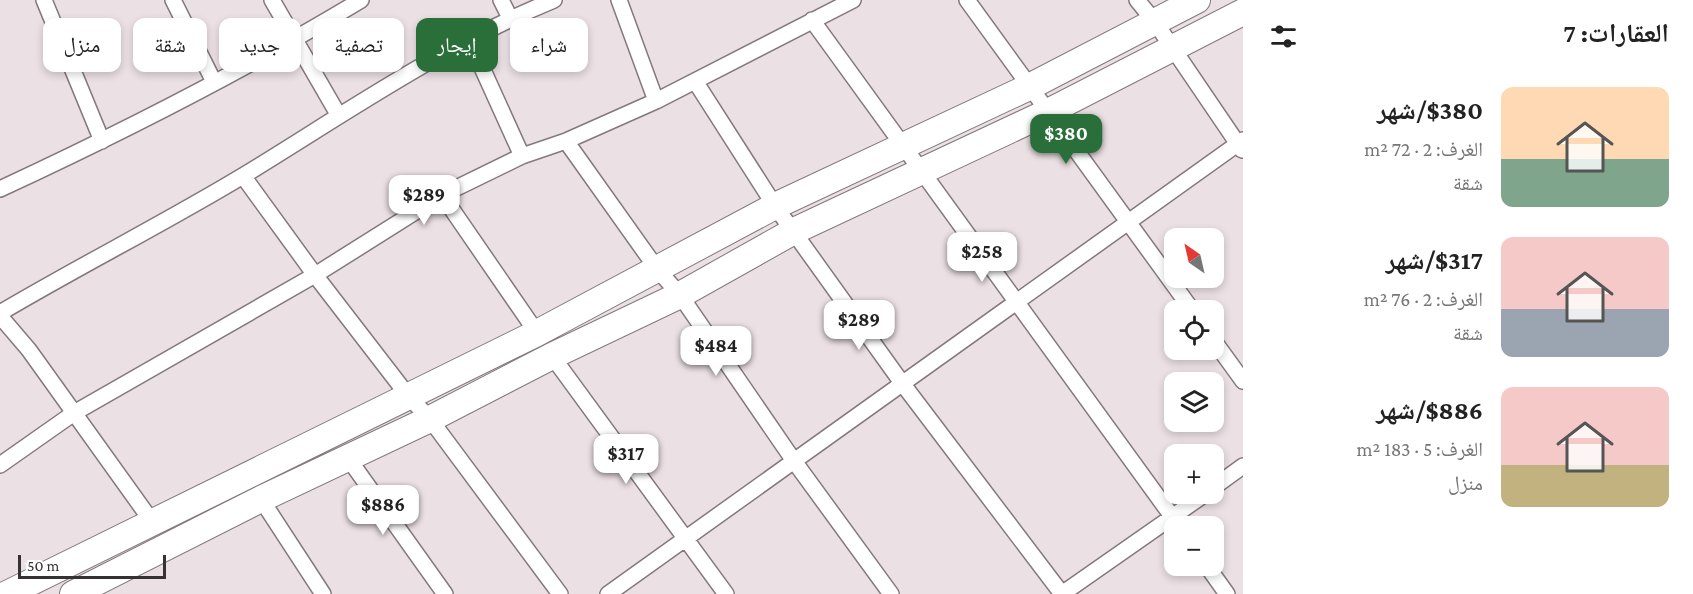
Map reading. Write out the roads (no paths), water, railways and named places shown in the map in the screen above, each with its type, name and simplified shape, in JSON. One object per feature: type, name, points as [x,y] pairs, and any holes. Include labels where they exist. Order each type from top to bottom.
[{"type":"main road","points":[[8,594],[537,333],[775,206],[1029,87],[1197,0]]},
{"type":"main road","points":[[81,592],[261,499],[430,419],[552,356],[680,295],[794,231],[1048,112],[1243,12]]},
{"type":"street","points":[[44,0],[102,141]]},
{"type":"street","points":[[172,0],[214,82]]},
{"type":"street","points":[[272,0],[282,18]]},
{"type":"street","points":[[301,36],[361,0]]},
{"type":"street","points":[[501,0],[510,18]]},
{"type":"street","points":[[498,24],[554,0]]},
{"type":"street","points":[[619,0],[656,101]]},
{"type":"street","points":[[0,465],[74,413],[315,275],[442,195],[522,156],[566,141],[656,101],[813,20],[837,3],[853,0]]},
{"type":"street","points":[[967,0],[1185,300]]},
{"type":"street","points":[[608,594],[1128,222],[1241,145],[1172,50],[1155,22],[1137,0]]},
{"type":"street","points":[[813,20],[1171,516]]},
{"type":"street","points":[[301,52],[339,116]]},
{"type":"street","points":[[153,523],[29,350],[0,315],[243,176],[416,70]]},
{"type":"street","points":[[0,189],[102,141],[233,72]]},
{"type":"street","points":[[484,72],[522,156]]},
{"type":"street","points":[[695,81],[775,206],[902,383],[1062,594],[1164,529]]},
{"type":"street","points":[[566,141],[657,269],[680,295],[794,461],[891,594]]},
{"type":"street","points":[[243,176],[315,275],[409,397],[430,419],[560,594]]},
{"type":"street","points":[[442,195],[537,333]]},
{"type":"street","points":[[1224,354],[1243,381]]},
{"type":"street","points":[[552,356],[726,594]]},
{"type":"street","points":[[348,458],[445,594]]},
{"type":"street","points":[[1224,479],[1243,465]]},
{"type":"street","points":[[261,499],[319,593]]},
{"type":"street","points":[[1181,516],[1194,504]]},
{"type":"street","points":[[1214,576],[1227,594]]}]
